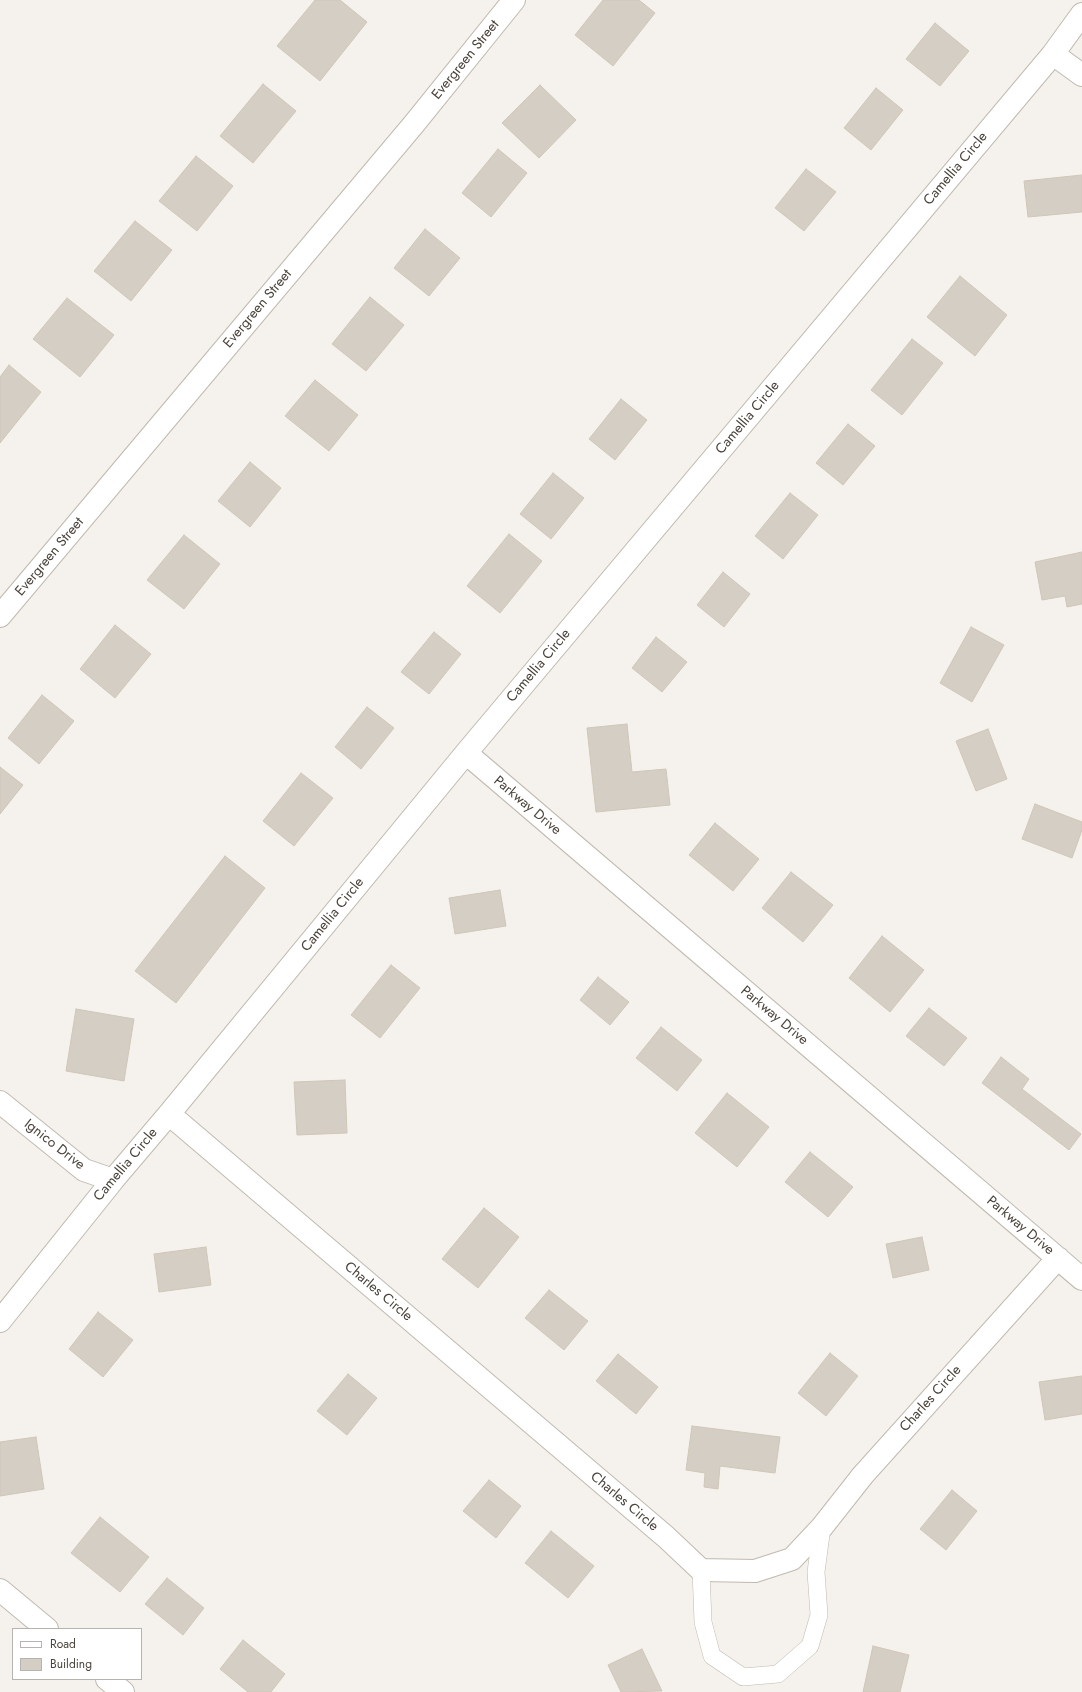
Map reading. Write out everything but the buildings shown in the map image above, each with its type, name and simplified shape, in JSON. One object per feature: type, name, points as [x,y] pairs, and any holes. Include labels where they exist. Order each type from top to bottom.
[{"type":"street","name":"Evergreen Street","points":[[0,616],[414,124],[514,0]]},
{"type":"street","name":"Camellia Circle","points":[[0,1321],[113,1180],[466,753],[1053,54],[1082,14]]},
{"type":"street","points":[[1053,54],[1082,75]]},
{"type":"street","name":"Parkway Drive","points":[[466,753],[1082,1279]]},
{"type":"street","name":"Ignico Drive","points":[[0,1102],[84,1170],[113,1180]]},
{"type":"street","name":"Charles Circle","points":[[169,1114],[660,1532],[701,1570],[755,1571],[792,1559],[822,1527],[863,1475],[1058,1258]]},
{"type":"street","points":[[0,1590],[46,1628]]},
{"type":"street","points":[[108,1680],[123,1692]]},
{"type":"lane","points":[[701,1570],[703,1622],[712,1656],[743,1677],[778,1674],[810,1646],[819,1615],[816,1572],[822,1527]]}]
